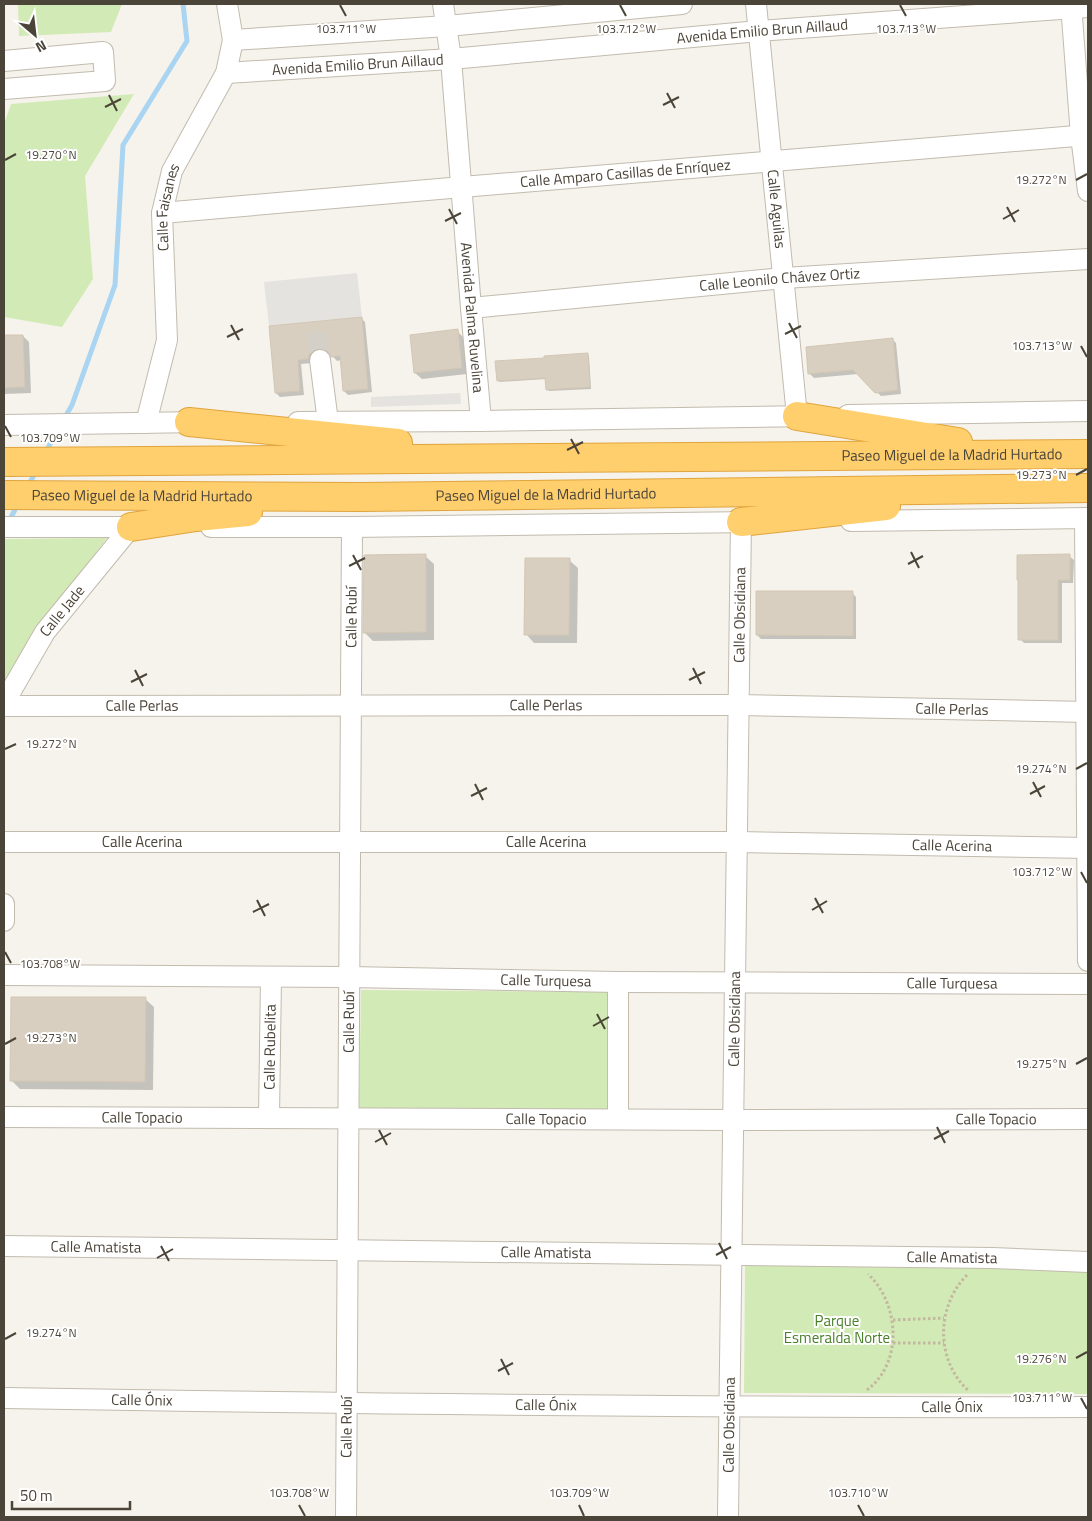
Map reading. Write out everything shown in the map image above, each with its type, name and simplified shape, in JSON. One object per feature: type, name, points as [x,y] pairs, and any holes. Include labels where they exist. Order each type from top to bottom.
[{"type":"highway","points":[[798,416],[1034,455]]},
{"type":"highway","points":[[189,422],[356,440],[446,447],[541,459]]},
{"type":"highway","name":"Paseo Miguel de la Madrid Hurtado","points":[[4,462],[1088,454]]},
{"type":"highway","points":[[741,522],[1034,488]]},
{"type":"highway","name":"Paseo Miguel de la Madrid Hurtado","points":[[4,495],[361,496],[1088,488]]},
{"type":"highway","points":[[131,527],[361,496]]},
{"type":"street","name":"Calle Faisanes","points":[[146,423],[167,340],[162,214],[172,171],[226,73],[233,40],[227,4]]},
{"type":"street","name":"Avenida Palma Ruvelina","points":[[443,4],[451,59],[482,421]]},
{"type":"street","points":[[233,40],[447,26],[682,4]]},
{"type":"street","name":"Calle Aguilas","points":[[756,4],[798,416]]},
{"type":"street","points":[[1077,6],[1088,191]]},
{"type":"street","name":"Avenida Emilio Brun Aillaud","points":[[226,73],[451,59],[760,31],[1077,6]]},
{"type":"street","points":[[4,61],[103,52],[105,81],[4,89]]},
{"type":"street","name":"Calle Amparo Casillas de Enríquez","points":[[162,214],[462,187],[1085,136]]},
{"type":"street","name":"Calle Leonilo Chávez Ortiz","points":[[471,308],[784,278],[1088,259]]},
{"type":"street","points":[[320,360],[328,422]]},
{"type":"street","points":[[11,425],[482,421],[1088,411]]},
{"type":"street","points":[[4,527],[352,527],[1087,518],[1088,961]]},
{"type":"street","name":"Calle Obsidiana","points":[[728,1517],[741,522]]},
{"type":"street","name":"Calle Jade","points":[[4,704],[45,632],[131,527]]},
{"type":"street","name":"Calle Rubí","points":[[346,1517],[352,527]]},
{"type":"street","name":"Calle Perlas","points":[[4,704],[739,706],[1087,712]]},
{"type":"street","name":"Calle Acerina","points":[[4,842],[737,842],[1088,848]]},
{"type":"street","points":[[4,904],[4,921]]},
{"type":"street","name":"Calle Turquesa","points":[[4,975],[349,977],[618,982],[1088,984]]},
{"type":"street","name":"Calle Rubelita","points":[[269,1117],[271,977]]},
{"type":"street","points":[[618,982],[618,1118]]},
{"type":"street","name":"Calle Topacio","points":[[4,1116],[733,1120],[1088,1119]]},
{"type":"street","name":"Calle Amatista","points":[[4,1246],[992,1258],[1088,1262]]},
{"type":"street","name":"Calle Ónix","points":[[4,1398],[346,1404],[1088,1407]]},
{"type":"path","points":[[992,1258],[975,1268],[960,1282],[944,1318],[944,1343],[947,1358],[956,1376],[977,1398],[994,1407]]},
{"type":"path","points":[[864,1270],[879,1285],[888,1302],[893,1320],[893,1343],[888,1360],[881,1374],[865,1391]]},
{"type":"path","points":[[893,1320],[944,1318]]},
{"type":"path","points":[[893,1343],[944,1343]]},
{"type":"green space","points":[[18,4],[122,4],[111,32],[19,36]]},
{"type":"green space","points":[[134,94],[85,176],[93,279],[62,327],[4,317],[4,124],[11,104]]},
{"type":"green space","points":[[107,538],[62,597],[4,688],[4,539]]},
{"type":"green space","points":[[361,990],[609,992],[608,1109],[359,1108]]},
{"type":"green space","name":"Parque Esmeralda Norte","points":[[745,1264],[1088,1270],[1088,1394],[744,1393]]},
{"type":"shaded area","points":[[357,273],[362,317],[269,326],[264,282]]},
{"type":"shaded area","points":[[460,393],[461,404],[371,407],[371,397]]},
{"type":"building","points":[[362,317],[368,389],[343,391],[340,356],[331,357],[325,349],[319,348],[312,351],[308,359],[298,360],[300,391],[275,393],[269,326]]},
{"type":"building","points":[[458,329],[462,368],[414,373],[410,335]]},
{"type":"building","points":[[4,335],[23,335],[25,387],[4,388]]},
{"type":"building","points":[[893,338],[898,390],[875,393],[853,370],[808,374],[806,347]]},
{"type":"building","points":[[588,353],[590,387],[546,390],[545,378],[497,381],[495,361]]},
{"type":"building","points":[[426,554],[426,632],[363,633],[364,555]]},
{"type":"building","points":[[1070,554],[1070,580],[1058,580],[1058,640],[1018,640],[1017,555]]},
{"type":"building","points":[[525,558],[570,558],[569,635],[524,635]]},
{"type":"building","points":[[756,591],[853,591],[853,636],[756,635]]},
{"type":"building","points":[[11,997],[146,997],[145,1082],[10,1081]]},
{"type":"waterway","points":[[64,419],[72,405],[115,285],[123,145],[187,41],[183,4]]},
{"type":"waterway","points":[[46,452],[58,429]]},
{"type":"waterway","points":[[27,488],[36,471]]},
{"type":"waterway","points":[[8,523],[18,504]]},
{"type":"tunnel","points":[[316,332],[320,360]]}]
